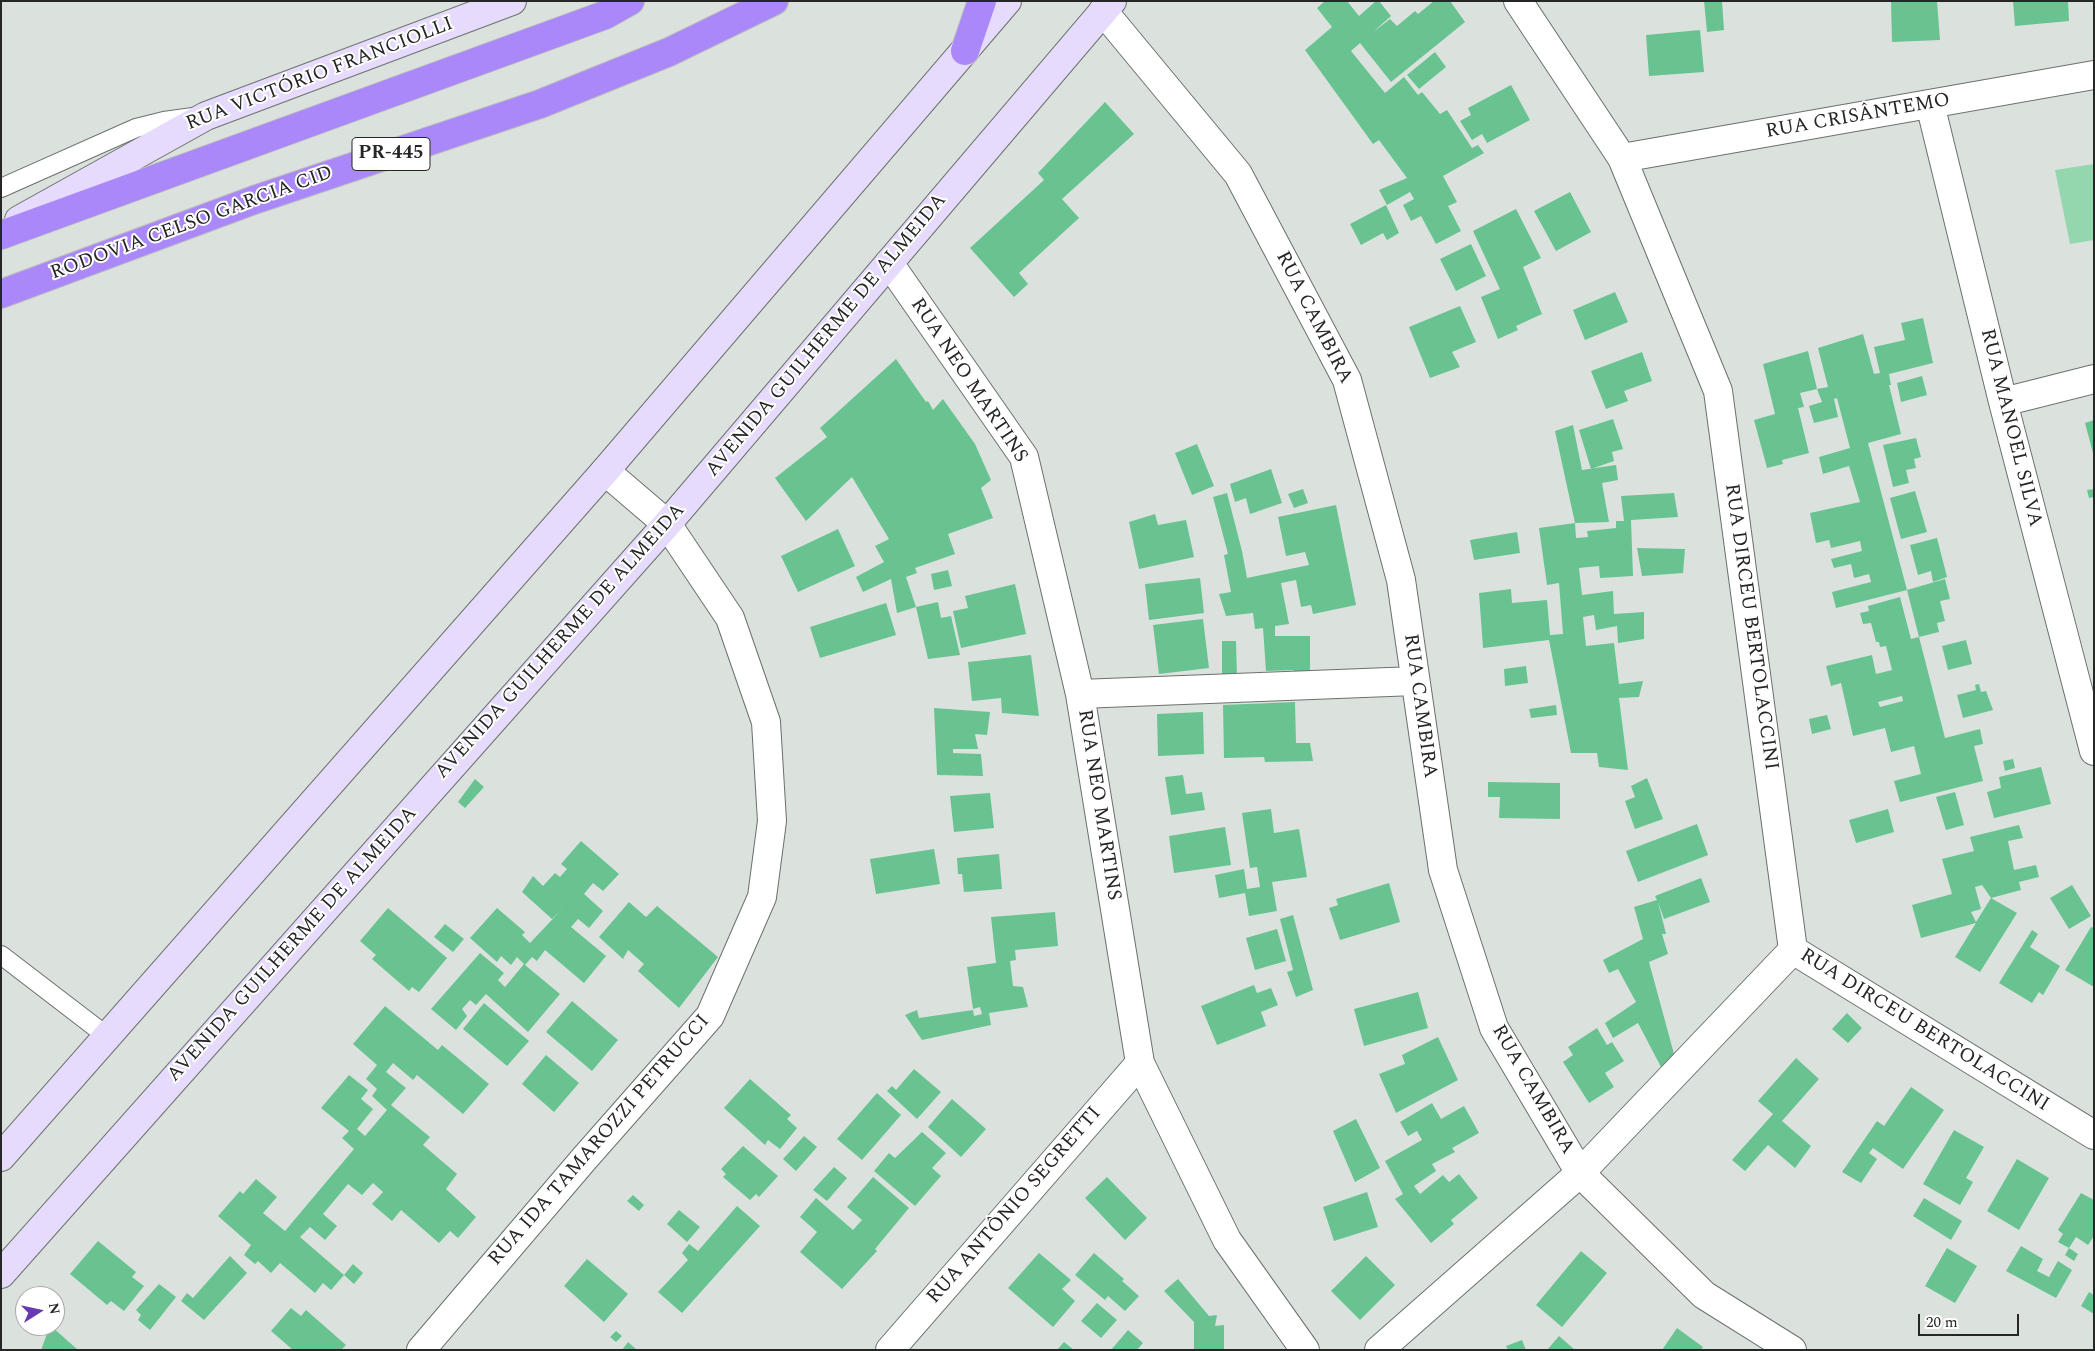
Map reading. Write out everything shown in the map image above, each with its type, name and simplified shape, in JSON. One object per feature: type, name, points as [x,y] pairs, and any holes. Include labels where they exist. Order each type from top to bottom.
[{"type":"highway","name":"PR-445","points":[[1,234],[605,15],[630,1]]},
{"type":"highway","name":"RODOVIA CELSO GARCIA CID","points":[[1,294],[254,200],[540,104],[669,52],[774,1]]},
{"type":"highway","points":[[965,51],[982,1]]},
{"type":"street","name":"RUA VICTÓRIO FRANCIOLLI","points":[[1,230],[206,116],[512,1]]},
{"type":"street","points":[[1,1158],[605,471],[1006,1]]},
{"type":"street","name":"RUA DIRCEU BERTOLACCINI","points":[[1518,1],[1622,158],[1718,391],[1793,950],[2094,1135]]},
{"type":"street","name":"AVENIDA GUILHERME DE ALMEIDA","points":[[1,1274],[667,524],[1107,6]]},
{"type":"street","name":"RUA CAMBIRA","points":[[1107,6],[1238,174],[1347,380],[1401,580],[1443,870],[1494,1028],[1580,1173],[1704,1295],[1792,1350]]},
{"type":"street","name":"RUA CRISÂNTEMO","points":[[1622,158],[2094,75]]},
{"type":"street","name":"RUA MANOEL SILVA","points":[[1930,104],[2003,402],[2094,751]]},
{"type":"street","name":"RUA NEO MARTINS","points":[[889,263],[1024,457],[1080,694],[1140,1063],[1227,1240],[1305,1350]]},
{"type":"street","points":[[2003,402],[2094,379]]},
{"type":"street","name":"RUA IDA TAMAROZZI PETRUCCI","points":[[421,1350],[578,1166],[710,1016],[762,897],[772,821],[766,722],[730,618],[667,524],[605,471]]},
{"type":"street","points":[[1080,694],[1415,681]]},
{"type":"street","points":[[1379,1350],[1580,1173],[1793,950]]},
{"type":"street","name":"RUA ANTÔNIO SEGRETTI","points":[[890,1350],[1140,1063]]},
{"type":"lane","points":[[1,188],[136,128],[164,121],[206,116]]},
{"type":"lane","points":[[1,955],[108,1038]]},
{"type":"green space","points":[[2094,164],[2094,240],[2070,244],[2055,170]]},
{"type":"building","points":[[1325,1],[1347,1],[1359,16],[1376,1],[1379,1],[1391,16],[1372,33],[1390,19],[1397,26],[1415,11],[1418,14],[1434,1],[1450,1],[1465,22],[1391,82],[1360,43],[1351,51],[1385,93],[1404,77],[1418,95],[1422,92],[1440,114],[1447,110],[1472,148],[1478,145],[1484,153],[1443,176],[1457,202],[1448,206],[1461,231],[1436,244],[1421,216],[1411,221],[1403,205],[1414,199],[1410,192],[1387,205],[1379,190],[1407,178],[1379,140],[1373,144],[1305,50],[1332,27],[1317,8]]},
{"type":"building","points":[[1704,1],[1722,1],[1724,30],[1707,32]]},
{"type":"building","points":[[1891,1],[1937,1],[1940,40],[1892,42]]},
{"type":"building","points":[[2013,1],[2068,1],[2069,21],[2015,26]]},
{"type":"building","points":[[1700,30],[1704,72],[1649,76],[1646,35]]},
{"type":"building","points":[[1435,52],[1446,67],[1419,89],[1407,75]]},
{"type":"building","points":[[1511,85],[1530,120],[1487,143],[1482,134],[1472,140],[1460,121],[1471,115],[1468,108]]},
{"type":"building","points":[[1105,102],[1134,134],[1062,199],[1079,218],[1019,273],[1028,284],[1014,297],[970,248],[1044,180],[1038,173]]},
{"type":"building","points":[[1570,192],[1591,232],[1556,251],[1534,211]]},
{"type":"building","points":[[1386,205],[1399,233],[1387,240],[1383,233],[1361,245],[1350,224]]},
{"type":"building","points":[[1516,209],[1541,258],[1523,267],[1542,314],[1516,326],[1518,330],[1498,339],[1481,297],[1500,289],[1473,231]]},
{"type":"building","points":[[1471,244],[1486,276],[1456,291],[1440,259]]},
{"type":"building","points":[[1615,292],[1628,322],[1585,340],[1573,310]]},
{"type":"building","points":[[1460,306],[1476,342],[1452,352],[1460,367],[1430,378],[1409,327]]},
{"type":"building","points":[[1923,318],[1933,363],[1889,374],[1891,385],[1889,385],[1901,434],[1868,443],[1907,590],[1836,608],[1832,592],[1871,582],[1869,574],[1854,578],[1851,564],[1834,568],[1831,559],[1862,551],[1860,541],[1831,548],[1829,540],[1816,543],[1810,513],[1860,502],[1849,466],[1823,474],[1819,457],[1850,448],[1837,398],[1834,399],[1838,417],[1814,423],[1809,406],[1822,402],[1817,389],[1828,387],[1818,348],[1863,334],[1874,374],[1880,373],[1874,347],[1905,340],[1901,323]]},
{"type":"building","points":[[1808,351],[1817,389],[1800,393],[1804,407],[1798,408],[1809,453],[1782,460],[1783,464],[1767,468],[1754,420],[1775,414],[1763,364]]},
{"type":"building","points":[[1642,352],[1652,381],[1624,391],[1628,401],[1606,409],[1591,371]]},
{"type":"building","points":[[896,359],[933,410],[943,399],[975,444],[991,480],[981,488],[993,518],[948,534],[955,554],[915,568],[917,573],[906,577],[916,607],[897,613],[891,579],[863,592],[856,577],[884,562],[875,546],[889,539],[852,477],[806,521],[775,478],[827,437],[820,428]]},
{"type":"building","points":[[1922,376],[1927,395],[1901,402],[1897,383]]},
{"type":"building","points":[[1613,419],[1623,449],[1612,452],[1614,461],[1591,469],[1579,430]]},
{"type":"building","points":[[2094,420],[2094,453],[2093,453],[2085,423]]},
{"type":"building","points":[[1573,425],[1582,470],[1616,465],[1618,480],[1602,483],[1609,522],[1575,523],[1555,431]]},
{"type":"building","points":[[1916,438],[1921,457],[1914,459],[1916,468],[1906,470],[1909,483],[1893,487],[1883,445]]},
{"type":"building","points":[[1197,444],[1214,486],[1192,495],[1175,453]]},
{"type":"building","points":[[1271,469],[1282,503],[1250,514],[1246,498],[1235,502],[1230,484]]},
{"type":"building","points":[[1303,489],[1308,503],[1294,508],[1288,494]]},
{"type":"building","points":[[2094,489],[2094,497],[2089,498],[2087,490]]},
{"type":"building","points":[[1915,491],[1927,532],[1901,539],[1890,498]]},
{"type":"building","points":[[1227,493],[1247,578],[1309,565],[1305,552],[1286,556],[1278,517],[1336,505],[1356,605],[1313,614],[1311,605],[1301,607],[1296,580],[1281,583],[1289,624],[1275,626],[1275,636],[1310,636],[1310,681],[1294,681],[1294,670],[1266,671],[1263,628],[1255,629],[1253,613],[1226,616],[1219,594],[1231,592],[1224,555],[1228,554],[1213,497]]},
{"type":"building","points":[[1674,493],[1678,517],[1631,520],[1633,576],[1600,578],[1599,566],[1579,568],[1582,595],[1613,591],[1614,614],[1644,612],[1644,639],[1618,643],[1617,626],[1596,630],[1594,615],[1583,617],[1586,646],[1614,643],[1619,684],[1643,681],[1639,697],[1619,698],[1628,770],[1599,767],[1597,753],[1571,753],[1549,640],[1483,648],[1479,593],[1511,589],[1512,603],[1547,600],[1550,635],[1563,634],[1559,583],[1547,585],[1539,528],[1575,523],[1576,538],[1588,537],[1587,531],[1616,528],[1616,521],[1624,521],[1621,496]]},
{"type":"building","points":[[1155,514],[1158,525],[1186,520],[1194,557],[1139,569],[1129,522]]},
{"type":"building","points":[[838,529],[855,566],[798,592],[781,556]]},
{"type":"building","points":[[1517,532],[1520,553],[1474,560],[1470,540]]},
{"type":"building","points":[[1937,538],[1947,577],[1933,582],[1931,571],[1918,575],[1910,545]]},
{"type":"building","points":[[1637,548],[1685,549],[1683,573],[1642,576]]},
{"type":"building","points":[[948,570],[952,586],[934,590],[931,574]]},
{"type":"building","points":[[1200,578],[1204,613],[1149,620],[1145,584]]},
{"type":"building","points":[[1945,579],[1950,599],[1940,601],[1945,621],[1937,623],[1939,632],[1919,637],[1907,590]]},
{"type":"building","points":[[1015,584],[1026,634],[961,648],[953,611],[968,608],[965,596]]},
{"type":"building","points":[[1900,597],[1911,639],[1919,637],[1945,738],[1980,729],[1983,744],[1974,746],[1983,781],[1900,802],[1894,781],[1921,774],[1914,746],[1891,752],[1885,728],[1853,736],[1841,683],[1831,686],[1826,666],[1872,655],[1876,674],[1892,670],[1886,646],[1880,647],[1879,642],[1876,642],[1871,623],[1863,624],[1860,613],[1869,611],[1868,606]],"holes":[[[1902,696],[1903,701],[1880,707],[1878,702]]]},
{"type":"building","points":[[938,602],[941,618],[951,616],[960,655],[928,659],[916,607]]},
{"type":"building","points":[[886,603],[896,635],[820,658],[810,627]]},
{"type":"building","points":[[1203,619],[1209,668],[1159,674],[1153,625]]},
{"type":"building","points":[[1966,640],[1972,664],[1948,670],[1942,646]]},
{"type":"building","points":[[1222,641],[1236,641],[1237,678],[1222,678]]},
{"type":"building","points":[[1031,655],[1039,716],[1002,713],[1001,698],[972,701],[968,662]]},
{"type":"building","points":[[1526,666],[1528,683],[1505,686],[1504,669]]},
{"type":"building","points":[[1979,684],[1981,692],[1986,691],[1993,710],[1963,718],[1957,695],[1976,690],[1975,685]]},
{"type":"building","points":[[1295,702],[1296,743],[1310,743],[1313,761],[1265,762],[1264,757],[1224,758],[1223,705]]},
{"type":"building","points":[[1556,705],[1557,715],[1531,718],[1529,709]]},
{"type":"building","points":[[934,708],[990,712],[987,735],[975,734],[978,749],[953,749],[953,753],[981,754],[983,776],[937,775]]},
{"type":"building","points":[[1203,712],[1204,754],[1158,756],[1157,714]]},
{"type":"building","points":[[1827,715],[1831,729],[1812,734],[1809,719]]},
{"type":"building","points":[[2013,759],[2015,768],[2005,771],[2003,761]]},
{"type":"building","points":[[2041,767],[2051,804],[1994,818],[1987,792],[2001,788],[1999,777]]},
{"type":"building","points":[[1183,775],[1186,794],[1202,792],[1205,810],[1171,815],[1165,777]]},
{"type":"building","points":[[1647,778],[1663,819],[1635,829],[1625,801],[1635,797],[1631,786]]},
{"type":"building","points":[[475,779],[484,787],[465,808],[458,802]]},
{"type":"building","points":[[1488,782],[1560,783],[1560,819],[1499,818],[1500,797],[1488,797]]},
{"type":"building","points":[[1955,792],[1964,825],[1946,830],[1936,797]]},
{"type":"building","points":[[990,793],[994,828],[954,832],[950,796]]},
{"type":"building","points":[[1271,809],[1274,833],[1299,829],[1307,877],[1272,882],[1277,911],[1249,916],[1245,893],[1219,898],[1215,875],[1244,869],[1247,889],[1260,887],[1257,867],[1250,868],[1242,813]]},
{"type":"building","points":[[1888,809],[1894,832],[1856,843],[1849,820]]},
{"type":"building","points":[[1697,824],[1708,855],[1638,882],[1626,851]]},
{"type":"building","points":[[2019,825],[2023,838],[2008,841],[2014,870],[2036,865],[2039,877],[2019,882],[2021,890],[1991,898],[2017,913],[1980,972],[1955,957],[1976,923],[1921,938],[1912,905],[1952,894],[1942,859],[1974,851],[1970,837]],"holes":[[[1982,885],[1991,898],[1976,922],[1971,912],[1981,909],[1975,887]]]},
{"type":"building","points":[[1225,827],[1231,865],[1174,873],[1169,836]]},
{"type":"building","points":[[581,841],[619,874],[603,891],[593,883],[584,894],[603,911],[589,928],[578,919],[571,927],[606,956],[584,983],[545,950],[537,961],[532,957],[525,965],[560,994],[528,1032],[486,994],[476,1005],[470,1000],[462,1009],[467,1016],[456,1030],[431,1009],[480,953],[504,973],[498,980],[505,987],[524,964],[517,957],[511,965],[501,956],[497,962],[470,938],[497,908],[525,932],[522,935],[530,943],[564,907],[552,919],[522,892],[533,876],[543,886],[555,873],[560,877],[567,869],[561,864]]},
{"type":"building","points":[[934,849],[940,884],[876,894],[870,859]]},
{"type":"building","points":[[999,854],[1002,889],[964,892],[962,874],[958,874],[957,858]]},
{"type":"building","points":[[1701,878],[1710,902],[1664,919],[1658,902],[1666,934],[1662,934],[1668,954],[1649,962],[1674,1054],[1661,1067],[1638,1023],[1613,1038],[1605,1023],[1636,1002],[1618,969],[1609,973],[1603,960],[1643,939],[1634,907],[1657,900],[1655,896]]},
{"type":"building","points":[[1389,883],[1400,922],[1340,940],[1329,908],[1338,905],[1336,899]]},
{"type":"building","points":[[2072,885],[2091,916],[2069,929],[2050,898]]},
{"type":"building","points":[[629,902],[646,917],[657,906],[718,957],[679,1008],[638,971],[644,964],[628,950],[623,959],[599,937]]},
{"type":"building","points":[[388,908],[447,958],[419,992],[412,987],[409,991],[372,959],[376,955],[360,941]]},
{"type":"building","points":[[1055,912],[1058,946],[1015,950],[1016,960],[1010,961],[1013,986],[1023,987],[1028,1007],[989,1013],[991,1025],[922,1040],[905,1015],[917,1010],[919,1018],[973,1010],[974,1016],[982,1014],[980,1007],[973,1009],[967,967],[996,963],[991,917]]},
{"type":"building","points":[[1293,915],[1313,990],[1296,997],[1287,972],[1293,970],[1280,919]]},
{"type":"building","points":[[445,924],[464,939],[453,952],[434,937]]},
{"type":"building","points":[[2091,927],[2094,928],[2094,987],[2065,970]]},
{"type":"building","points":[[1277,929],[1286,961],[1255,970],[1246,938]]},
{"type":"building","points":[[2032,930],[2038,934],[2030,947],[2060,966],[2043,995],[2039,992],[2032,1003],[1999,983]]},
{"type":"building","points":[[1254,985],[1257,993],[1271,988],[1278,1005],[1261,1012],[1266,1026],[1217,1045],[1201,1006]]},
{"type":"building","points":[[1418,992],[1428,1028],[1364,1046],[1354,1009]]},
{"type":"building","points":[[572,1001],[618,1040],[592,1071],[546,1032]]},
{"type":"building","points":[[484,1003],[529,1041],[507,1066],[463,1029]]},
{"type":"building","points":[[385,1006],[438,1050],[442,1045],[489,1084],[463,1114],[417,1075],[413,1080],[393,1063],[386,1072],[406,1088],[391,1105],[430,1137],[423,1145],[457,1174],[446,1189],[476,1217],[458,1238],[450,1231],[439,1243],[401,1210],[392,1221],[372,1204],[383,1192],[373,1183],[362,1195],[348,1184],[323,1214],[337,1226],[325,1240],[310,1227],[300,1237],[344,1275],[331,1290],[323,1283],[315,1293],[280,1263],[271,1273],[258,1261],[255,1264],[244,1255],[251,1245],[218,1216],[240,1191],[243,1194],[256,1179],[277,1197],[263,1213],[285,1231],[354,1149],[342,1138],[349,1131],[321,1108],[349,1075],[368,1090],[361,1099],[373,1109],[357,1129],[365,1136],[387,1110],[372,1096],[377,1089],[366,1079],[377,1065],[353,1044]]},
{"type":"building","points":[[1847,1013],[1862,1028],[1848,1043],[1832,1029]]},
{"type":"building","points":[[1597,1028],[1607,1045],[1612,1042],[1624,1061],[1605,1073],[1614,1087],[1589,1103],[1563,1062],[1573,1055],[1568,1047]]},
{"type":"building","points":[[1438,1037],[1458,1080],[1396,1113],[1379,1074],[1405,1064],[1402,1055]]},
{"type":"building","points":[[546,1055],[579,1083],[554,1112],[522,1084]]},
{"type":"building","points":[[1796,1058],[1819,1079],[1782,1121],[1811,1146],[1795,1168],[1768,1145],[1745,1171],[1732,1160],[1773,1114],[1758,1101]]},
{"type":"building","points":[[914,1069],[941,1092],[917,1119],[887,1091],[892,1086],[896,1090]]},
{"type":"building","points":[[750,1079],[791,1115],[787,1119],[797,1128],[780,1149],[768,1140],[765,1145],[724,1108]]},
{"type":"building","points":[[1911,1087],[1944,1110],[1903,1169],[1873,1148],[1869,1153],[1877,1159],[1861,1183],[1842,1172],[1877,1121],[1884,1126]]},
{"type":"building","points":[[877,1093],[901,1115],[862,1160],[837,1139]]},
{"type":"building","points":[[952,1099],[986,1129],[961,1157],[928,1127]]},
{"type":"building","points":[[1432,1103],[1441,1119],[1464,1106],[1479,1133],[1452,1148],[1455,1152],[1432,1164],[1436,1171],[1414,1186],[1420,1194],[1443,1175],[1449,1182],[1459,1174],[1478,1198],[1451,1220],[1454,1224],[1431,1243],[1395,1199],[1403,1194],[1385,1161],[1422,1140],[1417,1131],[1408,1136],[1400,1122]]},
{"type":"building","points":[[1356,1119],[1380,1168],[1355,1182],[1333,1131]]},
{"type":"building","points":[[1954,1130],[1984,1147],[1966,1178],[1973,1182],[1960,1205],[1923,1184]]},
{"type":"building","points":[[922,1132],[946,1153],[932,1168],[941,1176],[915,1206],[874,1171],[889,1153],[895,1158]]},
{"type":"building","points":[[804,1136],[817,1147],[796,1171],[783,1159]]},
{"type":"building","points":[[743,1146],[778,1176],[759,1197],[756,1194],[750,1200],[723,1177],[726,1174],[721,1169]]},
{"type":"building","points":[[2017,1159],[2049,1178],[2019,1230],[1987,1211]]},
{"type":"building","points":[[834,1167],[847,1178],[827,1201],[813,1190]]},
{"type":"building","points":[[873,1177],[909,1208],[875,1249],[877,1251],[842,1289],[800,1252],[817,1232],[800,1217],[816,1198],[853,1230],[862,1220],[847,1207]]},
{"type":"building","points":[[1107,1177],[1147,1218],[1125,1240],[1085,1198]]},
{"type":"building","points":[[1367,1192],[1378,1227],[1334,1241],[1323,1207]]},
{"type":"building","points":[[2081,1193],[2094,1200],[2094,1236],[2088,1245],[2076,1237],[2069,1248],[2058,1242],[2063,1234],[2058,1230]]},
{"type":"building","points":[[633,1195],[644,1205],[639,1211],[627,1201]]},
{"type":"building","points":[[1924,1198],[1962,1221],[1951,1240],[1913,1216]]},
{"type":"building","points":[[737,1206],[760,1226],[682,1313],[658,1292],[688,1260],[682,1253],[689,1244],[698,1251]]},
{"type":"building","points":[[679,1210],[700,1227],[687,1242],[667,1224]]},
{"type":"building","points":[[98,1241],[136,1272],[132,1277],[144,1286],[124,1311],[111,1301],[107,1305],[70,1274]]},
{"type":"building","points":[[2021,1246],[2043,1259],[2037,1271],[2049,1277],[2058,1261],[2072,1270],[2056,1298],[2006,1271]]},
{"type":"building","points":[[1947,1248],[1977,1266],[1955,1303],[1925,1286]]},
{"type":"building","points":[[2069,1248],[2078,1254],[2074,1261],[2065,1255]]},
{"type":"building","points":[[1581,1251],[1607,1273],[1562,1327],[1536,1305]]},
{"type":"building","points":[[1039,1253],[1071,1280],[1062,1289],[1075,1301],[1053,1327],[1008,1288]]},
{"type":"building","points":[[1094,1253],[1124,1279],[1122,1281],[1139,1296],[1125,1311],[1108,1296],[1105,1300],[1075,1275]]},
{"type":"building","points":[[230,1256],[247,1273],[204,1320],[181,1301],[187,1293],[193,1298]]},
{"type":"building","points":[[1366,1256],[1395,1285],[1360,1320],[1331,1291]]},
{"type":"building","points":[[587,1259],[628,1294],[604,1322],[564,1286]]},
{"type":"building","points":[[353,1264],[363,1273],[354,1284],[344,1275]]},
{"type":"building","points":[[1178,1279],[1209,1316],[1217,1315],[1215,1326],[1224,1325],[1224,1350],[1194,1350],[1194,1322],[1164,1291]]},
{"type":"building","points":[[159,1284],[176,1297],[150,1330],[138,1320],[141,1315],[136,1310]]},
{"type":"building","points":[[2089,1292],[2094,1295],[2094,1314],[2081,1306]]},
{"type":"building","points":[[1097,1303],[1117,1320],[1101,1338],[1081,1321]]},
{"type":"building","points":[[291,1308],[301,1316],[306,1310],[346,1345],[341,1350],[293,1350],[271,1331]]},
{"type":"building","points":[[1677,1328],[1703,1347],[1701,1350],[1662,1350]]},
{"type":"building","points":[[1128,1330],[1143,1343],[1137,1350],[1111,1350]]},
{"type":"building","points":[[616,1331],[622,1336],[616,1342],[610,1337]]},
{"type":"building","points":[[46,1336],[62,1336],[78,1350],[41,1350]]},
{"type":"building","points":[[1559,1336],[1575,1350],[1547,1350]]},
{"type":"building","points":[[1522,1340],[1526,1350],[1508,1350],[1506,1346]]},
{"type":"building","points":[[628,1342],[637,1350],[622,1350]]},
{"type":"building","points":[[1064,1342],[1074,1350],[1057,1350]]}]
